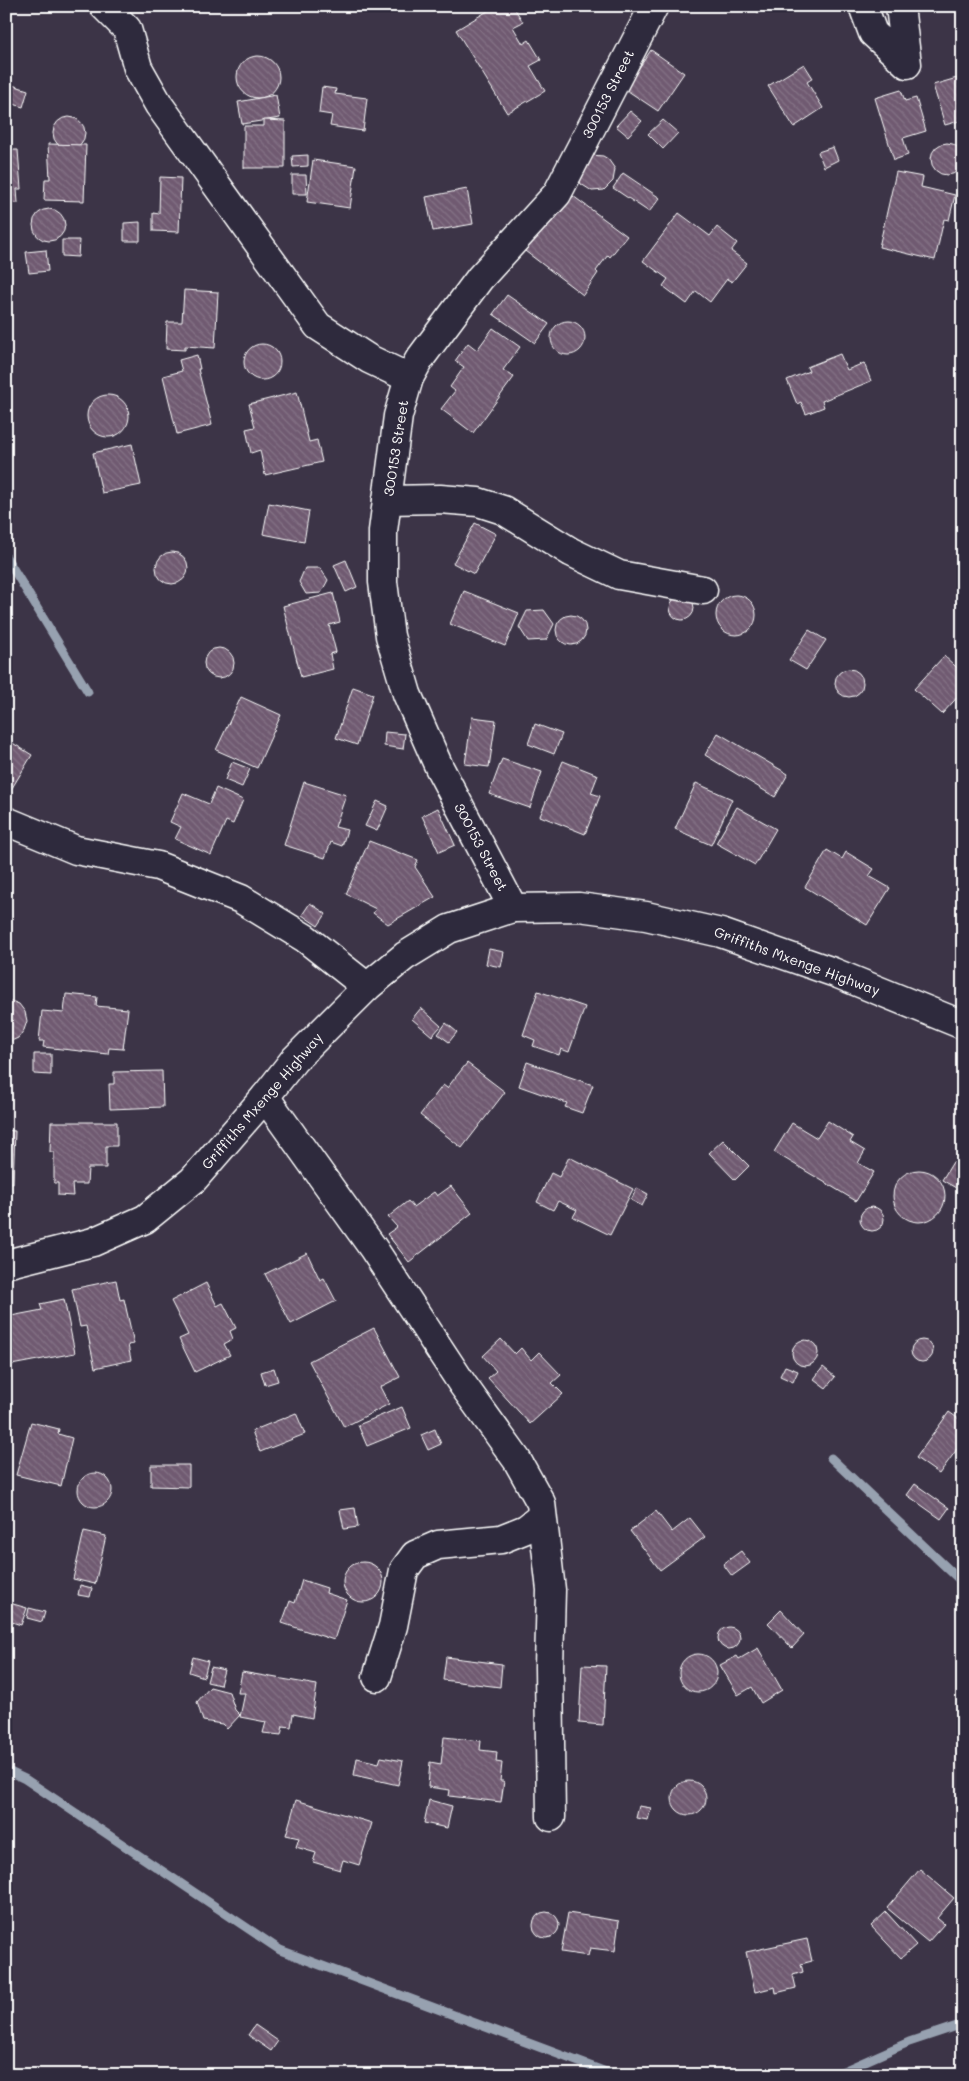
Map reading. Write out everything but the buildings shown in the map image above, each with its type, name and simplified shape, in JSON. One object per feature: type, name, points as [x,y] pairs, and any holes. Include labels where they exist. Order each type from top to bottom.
[{"type":"street","points":[[104,6],[127,29],[138,68],[159,105],[280,271],[298,301],[318,326],[369,359],[409,378]]},
{"type":"street","name":"300153 Street","points":[[513,908],[439,767],[407,694],[390,636],[383,582],[383,531],[398,416],[409,378],[419,360],[480,278],[557,194],[654,6]]},
{"type":"street","points":[[863,6],[873,33],[907,64],[900,6]]},
{"type":"street","points":[[387,500],[440,499],[478,502],[503,510],[571,552],[619,575],[704,590]]},
{"type":"street","points":[[6,820],[76,850],[158,866],[241,899],[305,938],[367,987]]},
{"type":"street","name":"Griffiths Mxenge Highway","points":[[6,1264],[93,1242],[146,1219],[193,1180],[266,1097],[294,1060],[367,987],[405,956],[449,929],[513,908],[579,908],[646,916],[721,932],[833,972],[963,1025]]},
{"type":"street","points":[[266,1097],[373,1248],[463,1385],[517,1460],[541,1503],[541,1517],[551,1590],[549,1667],[551,1818]]},
{"type":"street","points":[[377,1677],[393,1626],[404,1570],[415,1556],[438,1545],[501,1539],[526,1529],[541,1517]]},
{"type":"waterway","points":[[6,557],[88,692]]},
{"type":"waterway","points":[[831,1458],[963,1583]]},
{"type":"waterway","points":[[6,1770],[25,1779],[280,1950],[614,2075]]},
{"type":"waterway","points":[[834,2075],[909,2042],[963,2024]]}]
